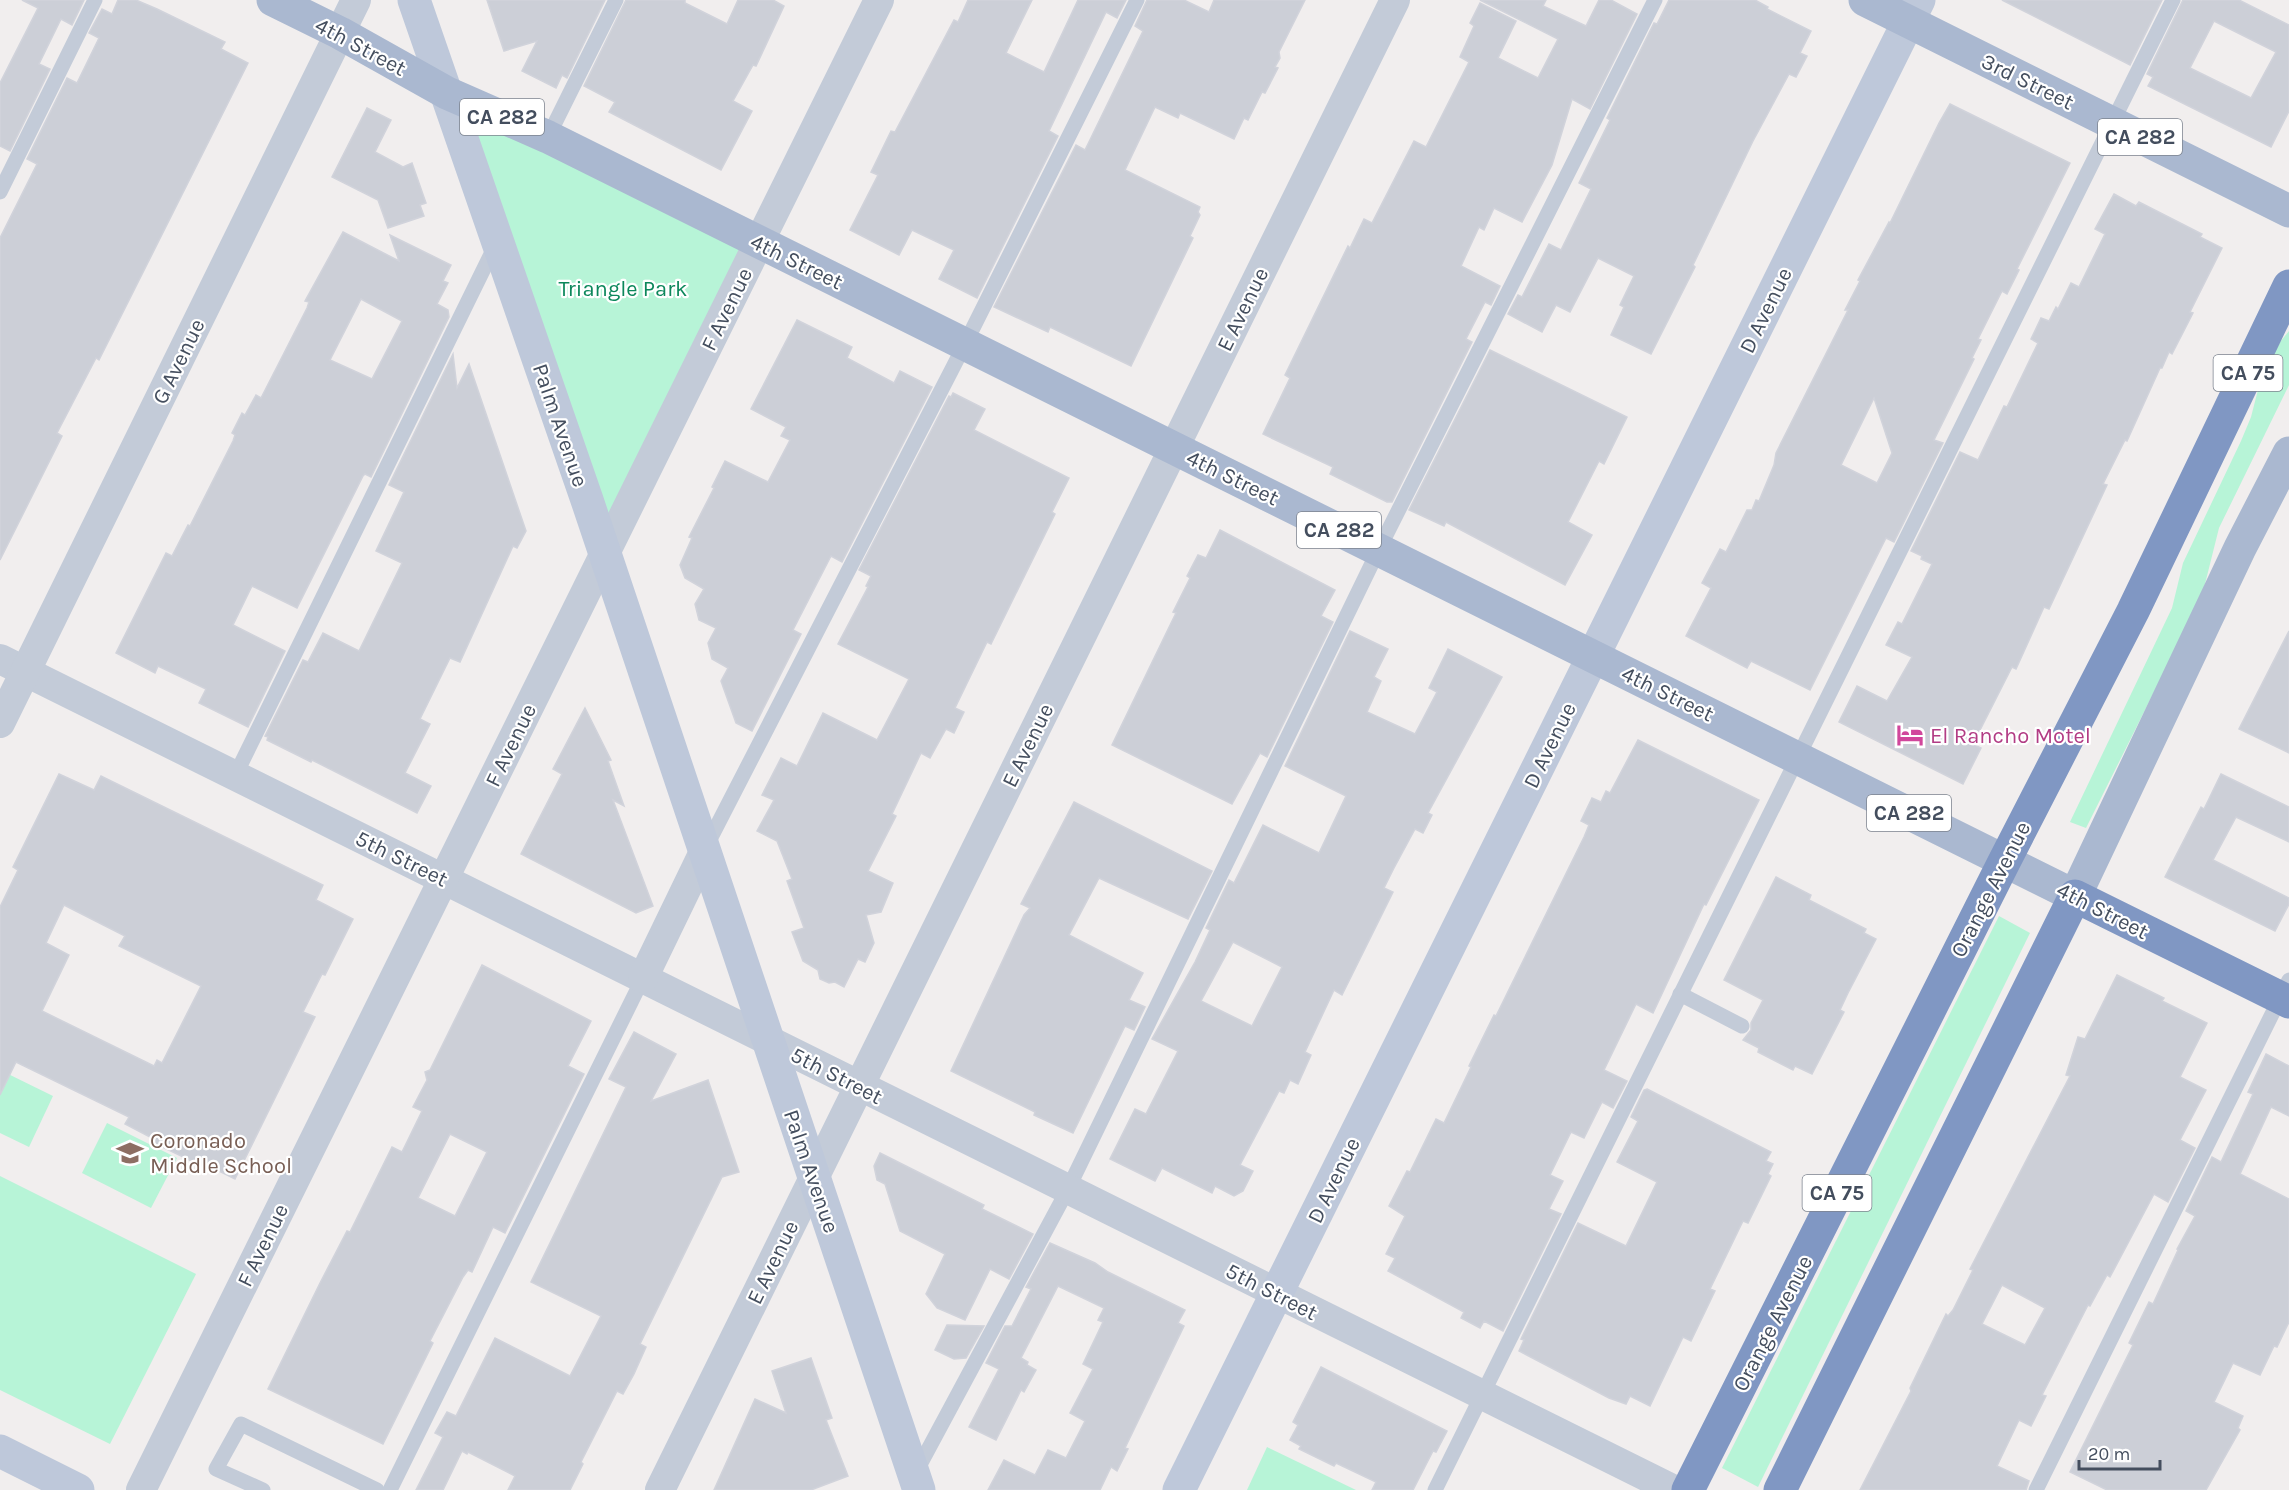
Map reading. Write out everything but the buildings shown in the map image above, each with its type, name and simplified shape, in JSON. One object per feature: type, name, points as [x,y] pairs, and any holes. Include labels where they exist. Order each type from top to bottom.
[{"type":"highway","name":"Orange Avenue","points":[[1688,1490],[2004,860],[2133,611],[2289,286]]},
{"type":"highway","name":"4th Street","points":[[2075,896],[2286,994]]},
{"type":"highway","points":[[1780,1490],[2075,896]]},
{"type":"main road","name":"4th Street","points":[[273,0],[340,33],[447,93],[548,137],[2075,896]]},
{"type":"main road","name":"3rd Street","points":[[1864,0],[1913,11],[2112,123],[2289,211]]},
{"type":"main road","points":[[2075,896],[2235,558],[2289,453]]},
{"type":"street","name":"G Avenue","points":[[0,723],[12,665],[356,0]]},
{"type":"street","name":"Palm Avenue","points":[[414,0],[605,553],[814,1177],[914,1485]]},
{"type":"street","name":"F Avenue","points":[[141,1490],[879,0]]},
{"type":"street","name":"E Avenue","points":[[660,1490],[1395,0]]},
{"type":"street","name":"D Avenue","points":[[1179,1490],[1913,11]]},
{"type":"street","name":"5th Street","points":[[12,665],[1674,1490]]},
{"type":"street","points":[[643,978],[704,852]]},
{"type":"street","points":[[0,1451],[78,1490]]},
{"type":"lane","points":[[0,192],[95,0]]},
{"type":"lane","points":[[548,137],[616,0]]},
{"type":"lane","points":[[704,852],[965,344],[1137,0]]},
{"type":"lane","points":[[914,1485],[1068,1189],[1378,549],[1655,0]]},
{"type":"lane","points":[[1435,1490],[2173,0]]},
{"type":"lane","points":[[235,776],[497,242]]},
{"type":"lane","points":[[390,1490],[643,978]]},
{"type":"lane","points":[[1680,994],[1742,1026]]},
{"type":"lane","points":[[2036,1490],[2286,994]]},
{"type":"lane","points":[[263,1490],[216,1468],[241,1424],[377,1490]]},
{"type":"green space","name":"Triangle Park","points":[[454,93],[755,243],[607,549]]},
{"type":"green space","points":[[2289,331],[2289,385],[2219,528],[2202,596],[2086,828],[2070,822],[2172,608],[2183,563],[2241,441],[2251,417],[2260,382],[2280,342]]},
{"type":"green space","points":[[1999,916],[2030,933],[1758,1487],[1722,1468]]},
{"type":"green space","points":[[0,1070],[53,1096],[29,1147],[0,1133]]},
{"type":"green space","points":[[107,1123],[177,1158],[151,1208],[82,1173]]},
{"type":"green space","points":[[0,1176],[196,1274],[110,1444],[0,1390]]},
{"type":"green space","points":[[1267,1447],[1356,1490],[1247,1490]]},
{"type":"place","name":"El Rancho Motel","points":[[1910,735]]},
{"type":"place","name":"Coronado Middle School","points":[[130,1153]]}]
